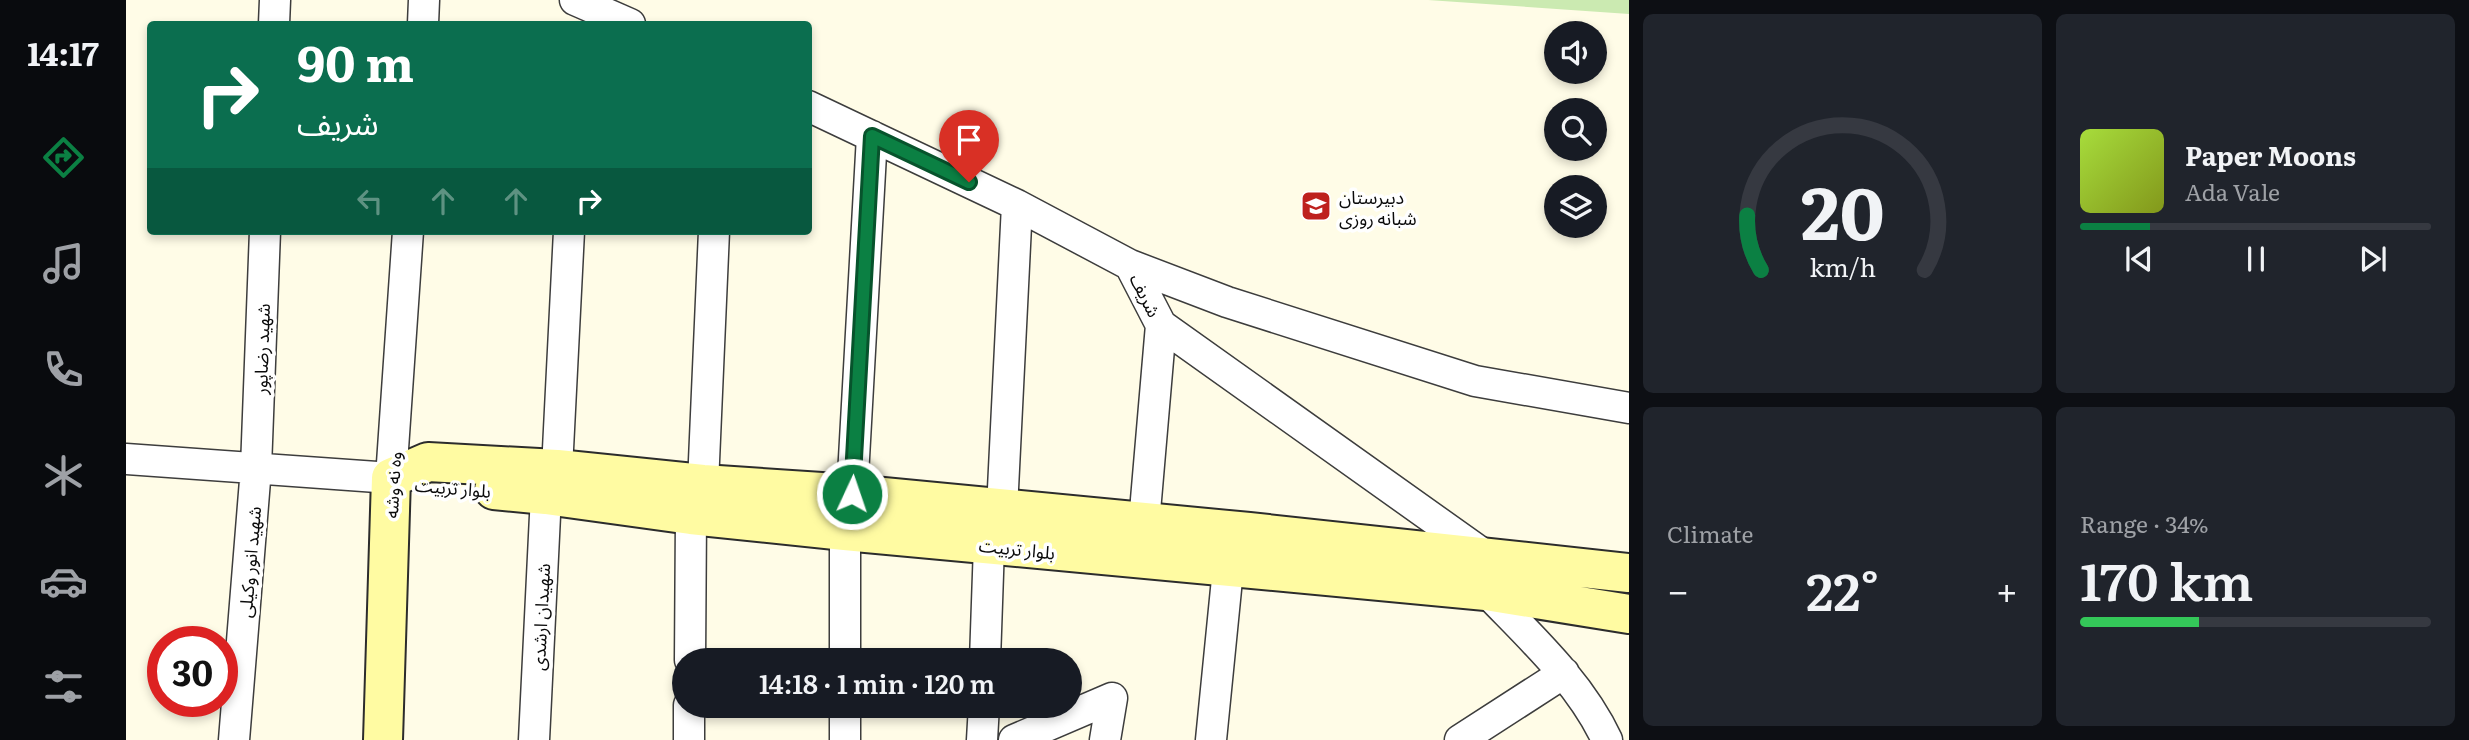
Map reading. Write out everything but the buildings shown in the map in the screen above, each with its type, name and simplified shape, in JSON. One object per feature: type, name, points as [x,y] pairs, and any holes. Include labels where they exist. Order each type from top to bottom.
[{"type":"street","points":[[274,21],[275,0]]},
{"type":"street","points":[[423,21],[424,0]]},
{"type":"street","points":[[578,9],[620,21]]},
{"type":"street","name":"شریف","points":[[812,108],[1017,205],[1130,265],[1161,325],[1487,574],[1564,673],[1601,734]]},
{"type":"street","points":[[852,494],[872,136]]},
{"type":"street","points":[[1002,509],[1017,205]]},
{"type":"street","name":"شهید رضاپور","points":[[256,468],[265,235]]},
{"type":"street","name":"وه نه وشه","points":[[383,740],[391,478],[408,235]]},
{"type":"street","name":"شهیدان ارشدی","points":[[534,740],[569,235]]},
{"type":"street","points":[[691,648],[714,235]]},
{"type":"street","points":[[1130,265],[1227,302],[1475,381],[1629,408]]},
{"type":"street","points":[[1144,523],[1161,325]]},
{"type":"street","points":[[126,459],[391,478]]},
{"type":"street","name":"شهید انور وکیلی","points":[[234,740],[256,468]]},
{"type":"street","name":"بلوار تربیت","points":[[391,478],[403,482],[551,482],[697,499],[845,531],[1228,569],[1487,574],[1629,573]]},
{"type":"street","name":"بلوار تربیت","points":[[697,499],[852,494],[1144,523],[1487,574],[1629,614]]},
{"type":"street","points":[[845,531],[845,648]]},
{"type":"street","points":[[985,648],[989,545]]},
{"type":"street","points":[[1211,740],[1228,569]]},
{"type":"street","points":[[1466,738],[1564,673]]},
{"type":"street","points":[[1014,740],[1112,698],[1105,740]]},
{"type":"street","points":[[689,718],[689,740]]},
{"type":"street","points":[[845,718],[845,740]]},
{"type":"street","points":[[982,740],[983,718]]},
{"type":"green space","points":[[1428,0],[1629,0],[1629,14]]},
{"type":"place","name":"دبیرستان شبانه روزی","points":[[1316,206]]},
{"type":"route","points":[[852,494],[872,136],[969,182]]}]
